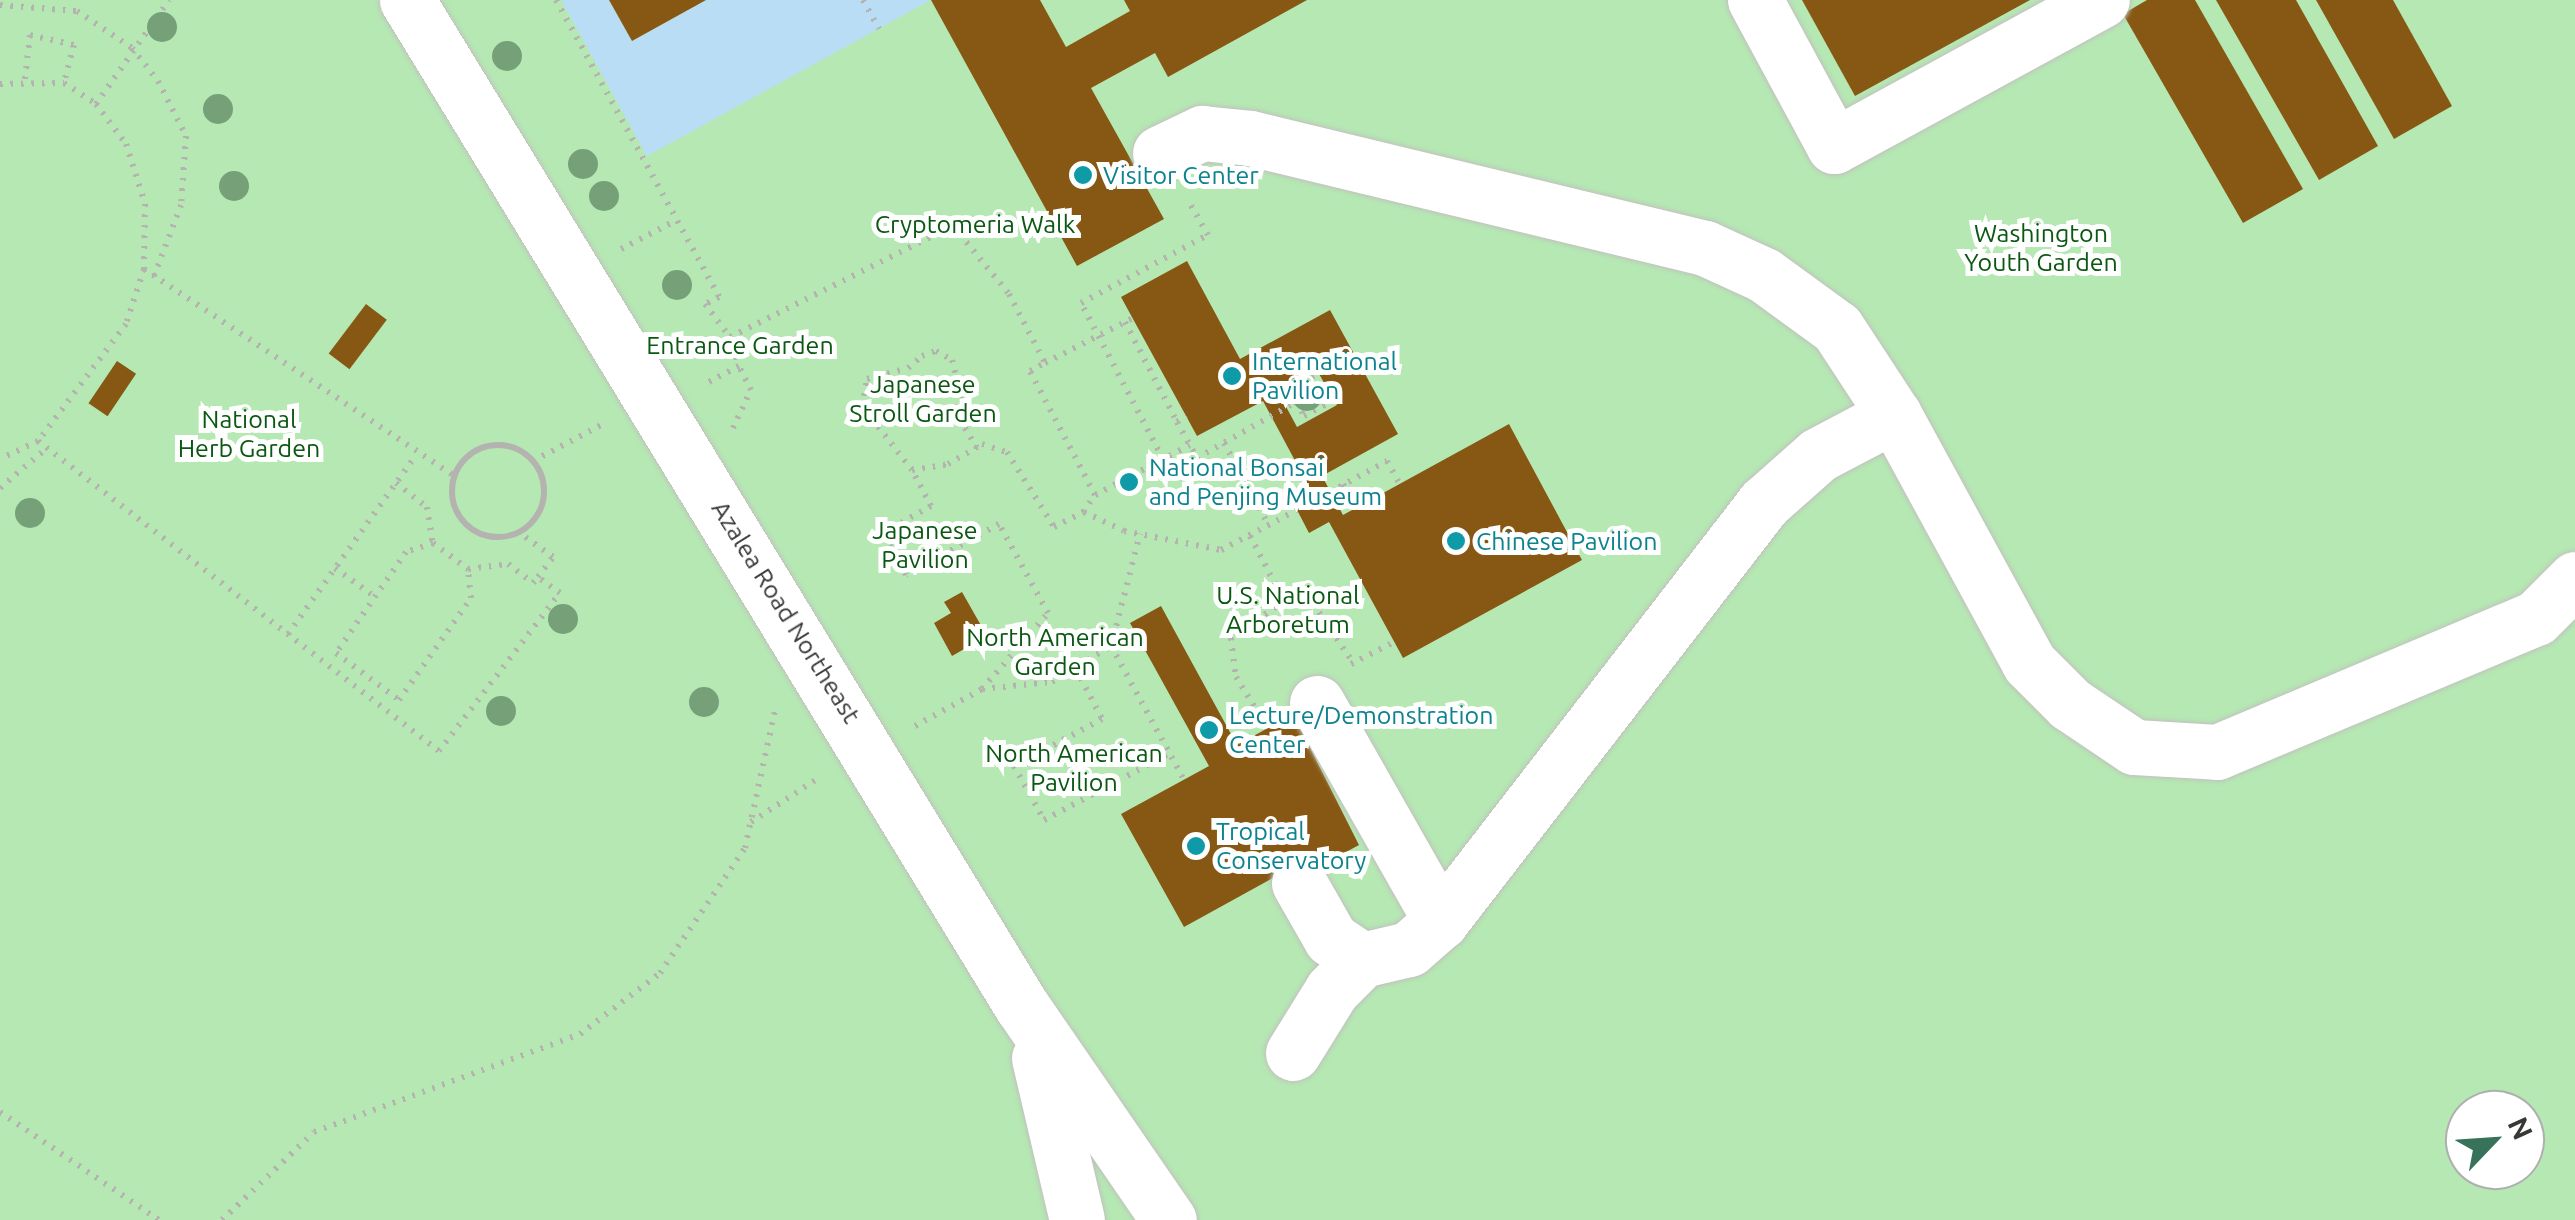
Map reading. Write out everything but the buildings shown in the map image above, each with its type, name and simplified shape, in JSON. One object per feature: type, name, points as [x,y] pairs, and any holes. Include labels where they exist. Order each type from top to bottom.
[{"type":"street","name":"Azalea Road Northeast","points":[[407,0],[870,750],[1021,1005],[1170,1220]]},
{"type":"street","points":[[1755,0],[1834,146],[2102,0]]},
{"type":"street","points":[[1160,153],[1202,134],[1250,138],[1705,248],[1764,275],[1836,328],[1894,415],[2029,663],[2070,704],[2134,747],[2217,752],[2536,618],[2575,579]]},
{"type":"street","points":[[1293,1053],[1332,990],[1362,960],[1409,949],[1441,921],[1764,504],[1818,456],[1894,415]]},
{"type":"street","points":[[1295,704],[1441,921]]},
{"type":"street","points":[[1300,883],[1331,939],[1362,960]]},
{"type":"street","points":[[1021,1005],[1077,1220]]},
{"type":"path","points":[[96,104],[169,0]]},
{"type":"path","points":[[556,0],[719,297],[705,304],[730,337],[738,366],[751,390],[727,440],[716,423]]},
{"type":"path","points":[[863,0],[879,29]]},
{"type":"path","points":[[0,5],[77,11],[132,48],[186,136],[180,205],[154,276]]},
{"type":"path","points":[[26,80],[30,35],[74,45],[64,83]]},
{"type":"path","points":[[0,84],[26,80],[64,83],[96,104],[126,144],[145,204],[144,269],[126,324],[38,441],[0,459]]},
{"type":"path","points":[[1160,153],[1208,235],[1080,304],[1163,459]]},
{"type":"path","points":[[616,252],[677,220]]},
{"type":"path","points":[[730,337],[953,226],[1009,294],[1045,363]]},
{"type":"path","points":[[144,269],[416,455],[454,476]]},
{"type":"path","points":[[1095,495],[1030,371],[1129,320],[1197,458],[1296,402]]},
{"type":"path","points":[[750,823],[870,750],[982,689],[1048,614],[999,524],[906,575],[882,532],[932,506],[912,470],[869,415],[864,396],[868,379],[908,368],[936,351],[952,360],[960,378],[954,410],[977,448]]},
{"type":"path","points":[[721,376],[738,366]]},
{"type":"path","points":[[1314,376],[1323,386],[1328,403],[1304,416],[1296,402],[1290,390],[1314,376]]},
{"type":"path","points":[[696,389],[706,406]]},
{"type":"path","points":[[533,461],[620,414]]},
{"type":"path","points":[[1177,422],[1186,416]]},
{"type":"path","points":[[38,441],[439,751],[560,594],[538,577]]},
{"type":"path","points":[[1224,442],[1268,526]]},
{"type":"path","points":[[496,444],[533,461],[541,506],[520,532],[491,537],[463,522],[454,476],[470,454],[496,444]]},
{"type":"path","points":[[912,470],[948,464],[977,448],[1007,452],[1054,527],[1083,512],[1095,495],[1190,445]]},
{"type":"path","points":[[0,488],[47,448]]},
{"type":"path","points":[[288,634],[416,455]]},
{"type":"path","points":[[1330,492],[1387,461],[1400,484]]},
{"type":"path","points":[[396,483],[427,507],[432,543],[468,570],[508,564],[533,583],[553,557],[520,532]]},
{"type":"path","points":[[1343,484],[1355,509]]},
{"type":"path","points":[[1083,512],[1140,534],[1221,550],[1296,510]]},
{"type":"path","points":[[982,689],[1052,682],[1111,646],[1140,534]]},
{"type":"path","points":[[1250,536],[1284,601]]},
{"type":"path","points":[[432,543],[406,552],[336,653],[400,700],[471,598],[468,570]]},
{"type":"path","points":[[335,568],[375,597]]},
{"type":"path","points":[[1295,704],[1259,714],[1236,677],[1231,638],[1284,601],[1307,596],[1341,645]]},
{"type":"path","points":[[1111,646],[1184,780]]},
{"type":"path","points":[[1076,670],[1102,719],[1014,766],[1044,820],[1170,753]]},
{"type":"path","points":[[222,1220],[314,1132],[594,1024],[660,973],[745,848],[772,691]]},
{"type":"path","points":[[0,1112],[159,1220]]},
{"type":"green space","name":"U.S. National Arboretum","points":[[0,0],[2575,0],[2575,1220],[0,1220]]},
{"type":"water","points":[[561,0],[609,0],[632,41],[706,0],[931,0],[647,156]]},
{"type":"place","name":"Visitor Center","points":[[1083,175]]},
{"type":"place","name":"International Pavilion","points":[[1232,376]]},
{"type":"place","name":"National Bonsai and Penjing Museum","points":[[1129,482]]},
{"type":"place","name":"Chinese Pavilion","points":[[1456,541]]},
{"type":"place","name":"Lecture/Demonstration Center","points":[[1209,730]]},
{"type":"place","name":"Tropical Conservatory","points":[[1196,846]]},
{"type":"park label","name":"Cryptomeria Walk","points":[[975,224]]},
{"type":"park label","name":"Washington Youth Garden","points":[[2041,248]]},
{"type":"park label","name":"Entrance Garden","points":[[740,345]]},
{"type":"park label","name":"Japanese Stroll Garden","points":[[923,400]]},
{"type":"park label","name":"National Herb Garden","points":[[249,434]]},
{"type":"park label","name":"Japanese Pavilion","points":[[925,546]]},
{"type":"park label","name":"North American Garden","points":[[1055,652]]},
{"type":"park label","name":"North American Pavilion","points":[[1074,768]]}]
